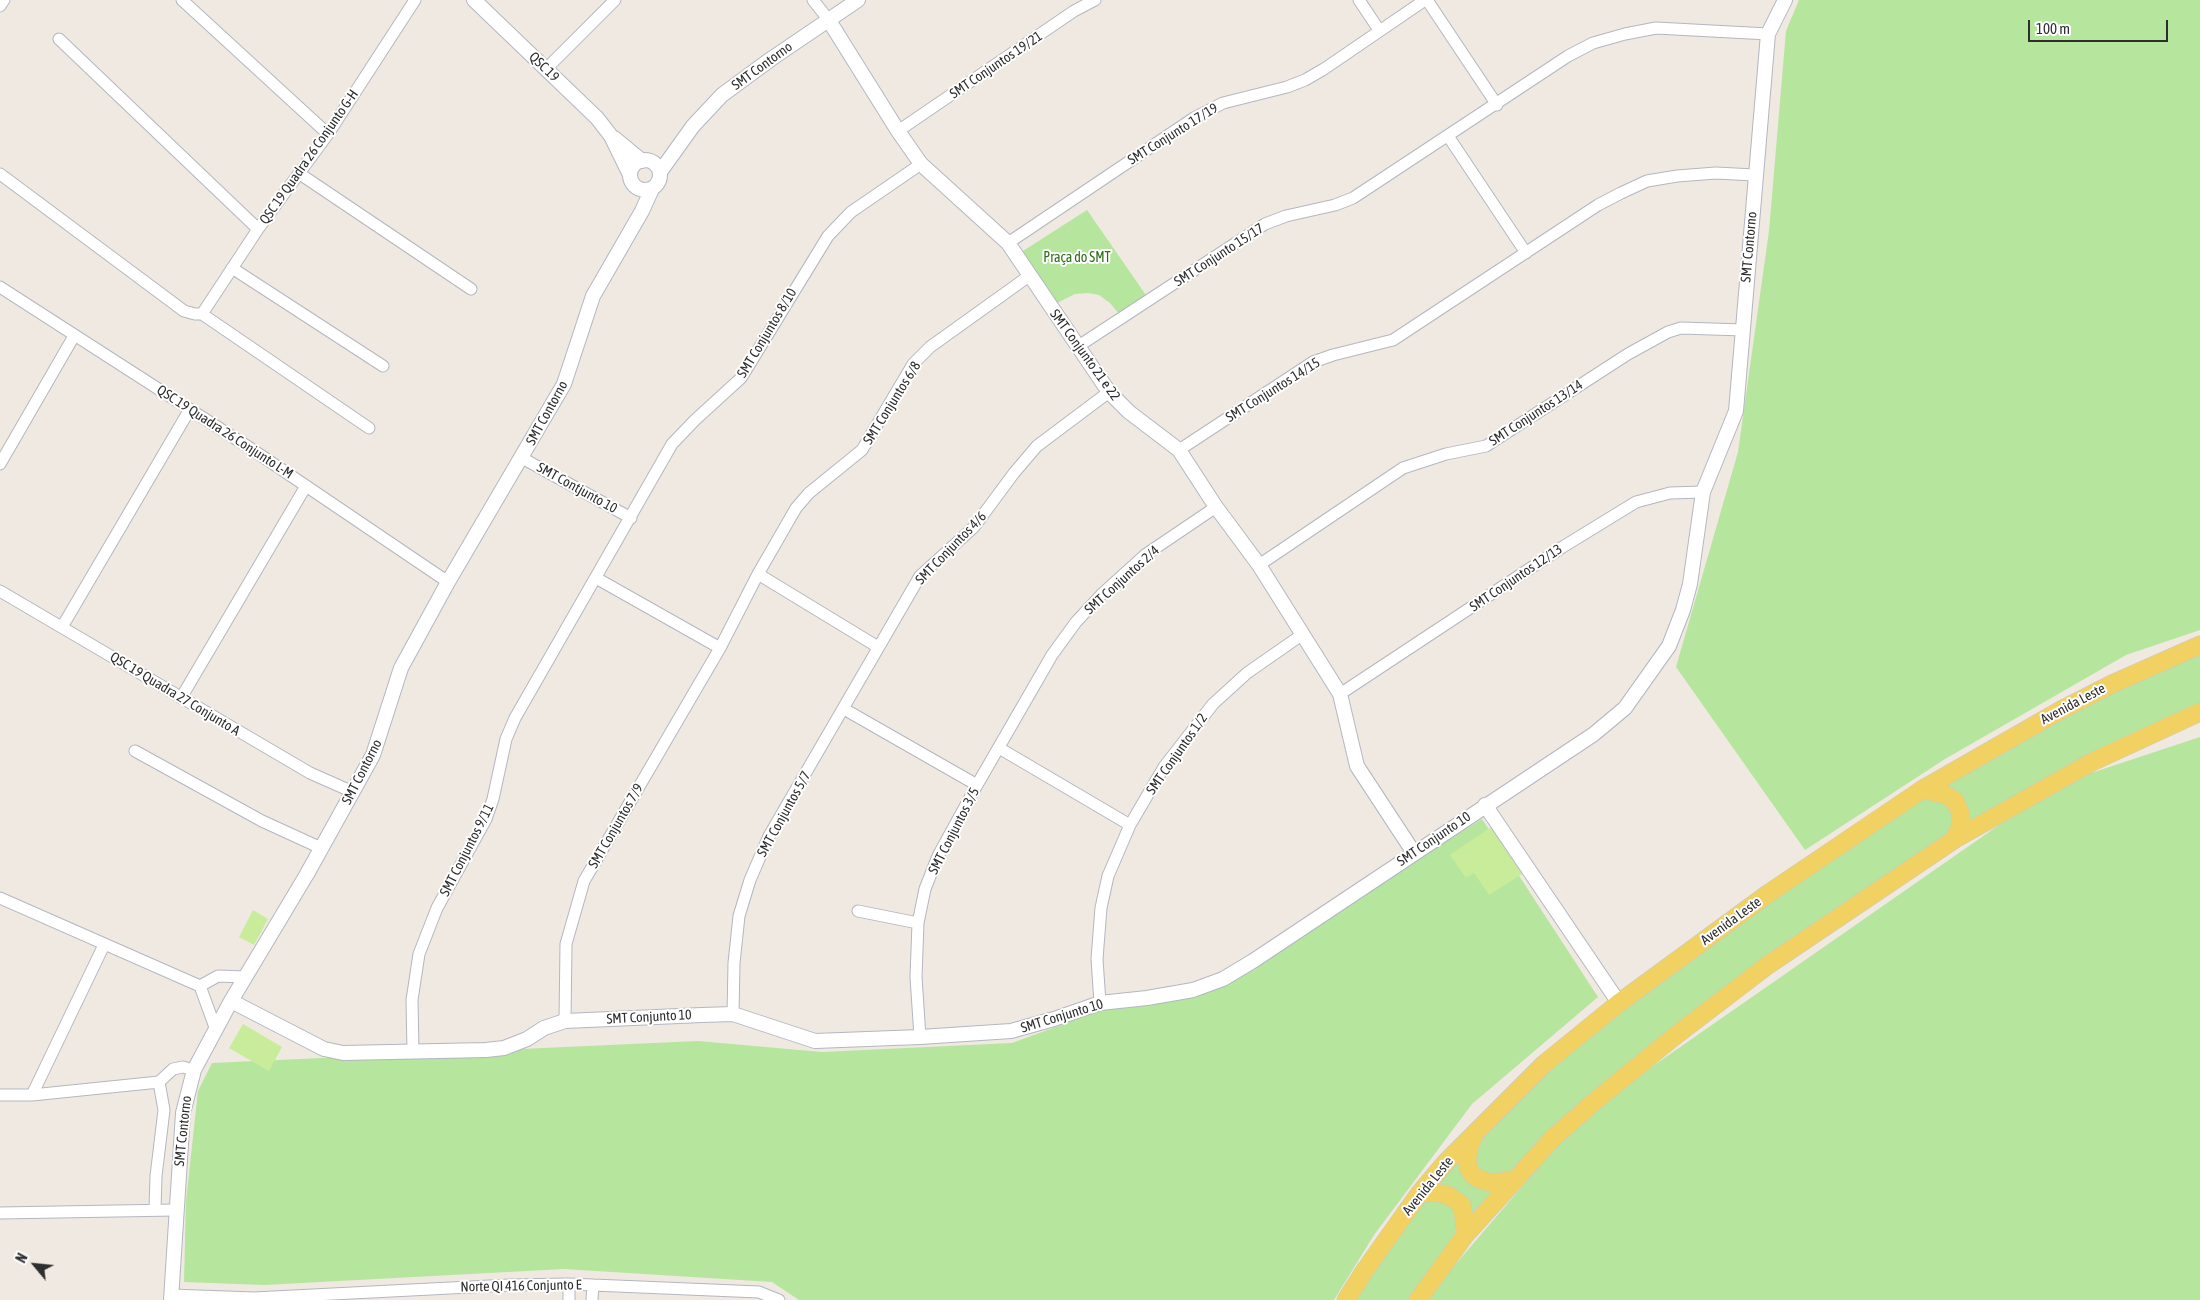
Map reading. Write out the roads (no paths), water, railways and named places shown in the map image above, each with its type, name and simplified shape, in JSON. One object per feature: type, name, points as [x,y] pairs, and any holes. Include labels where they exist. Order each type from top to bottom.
[{"type":"main road","name":"Avenida Leste","points":[[1346,1300],[1419,1194],[1475,1132],[1544,1064],[1619,1003],[1769,893],[1923,789],[2061,710],[2112,684],[2200,645]]},
{"type":"main road","points":[[1418,1300],[1436,1272],[1466,1234],[1554,1138],[1595,1101],[1675,1036],[1776,960],[1955,840],[2092,762],[2200,712]]},
{"type":"main road","points":[[1923,789],[1946,795],[1955,801],[1960,812],[1960,824],[1955,840]]},
{"type":"main road","points":[[1475,1132],[1469,1147],[1467,1160],[1469,1169],[1479,1179],[1492,1183],[1514,1180]]},
{"type":"main road","points":[[1419,1194],[1433,1192],[1448,1195],[1462,1206],[1466,1234]]},
{"type":"street","points":[[0,6],[4,0]]},
{"type":"street","points":[[182,0],[328,134]]},
{"type":"street","name":"QSC 19 Quadra 26 Conjunto G-H","points":[[202,314],[258,229],[328,134],[415,0]]},
{"type":"street","points":[[546,69],[616,0]]},
{"type":"street","points":[[813,0],[828,19]]},
{"type":"street","name":"SMT Contorno","points":[[652,165],[678,146],[701,116],[722,95],[828,19],[858,0]]},
{"type":"street","name":"SMT Conjuntos 19/21","points":[[898,131],[1074,12],[1095,0]]},
{"type":"street","points":[[1359,0],[1379,30]]},
{"type":"street","points":[[1426,0],[1497,105]]},
{"type":"street","name":"SMT Conjunto 17/19","points":[[1008,243],[1194,118],[1223,103],[1287,87],[1305,80],[1426,0]]},
{"type":"street","name":"SMT Contorno","points":[[1703,492],[1736,411],[1768,34],[1785,0]]},
{"type":"street","name":"QSC 19","points":[[475,1],[597,118],[611,136],[630,174]]},
{"type":"street","name":"SMT Conjunto 21 e 22","points":[[828,19],[898,131],[921,164],[1008,243],[1109,392],[1129,412],[1179,450],[1216,507],[1259,565],[1340,694],[1357,766],[1414,853]]},
{"type":"street","name":"SMT Conjunto 15/17","points":[[1077,347],[1265,224],[1286,216],[1335,205],[1353,198],[1497,105],[1568,56],[1593,43],[1656,28],[1768,34]]},
{"type":"street","points":[[59,39],[258,229]]},
{"type":"street","name":"QSC 19","points":[[611,136],[652,165]]},
{"type":"street","points":[[1448,136],[1526,253]]},
{"type":"street","name":"SMT Conjuntos 8/10","points":[[596,578],[677,439],[741,378],[828,236],[851,212],[921,164]]},
{"type":"street","points":[[634,165],[652,165],[658,183],[652,189],[644,190],[636,187],[631,180],[630,174],[634,165]]},
{"type":"street","name":"SMT Conjuntos 14/15","points":[[1179,450],[1313,362],[1393,340],[1598,205],[1647,181],[1716,172],[1755,175]]},
{"type":"street","points":[[0,174],[184,311],[202,314],[369,428]]},
{"type":"street","points":[[300,174],[471,289]]},
{"type":"street","name":"SMT Contorno","points":[[628,233],[633,217],[636,187]]},
{"type":"street","name":"SMT Contorno","points":[[171,1297],[183,1113],[194,1070],[231,1001],[322,848],[379,743],[401,668],[448,582],[564,384],[593,296],[642,211],[652,189]]},
{"type":"street","points":[[232,268],[383,366]]},
{"type":"street","name":"SMT Conjuntos 6/8","points":[[720,648],[758,574],[796,508],[809,493],[862,450],[913,364],[930,347],[1029,276]]},
{"type":"street","name":"QSC 19 Quadra 26 Conjunto L-M","points":[[0,287],[190,409],[448,582]]},
{"type":"street","name":"SMT Conjuntos 13/14","points":[[1259,565],[1403,468],[1446,454],[1486,446],[1628,354],[1668,332],[1681,328],[1743,330]]},
{"type":"street","points":[[0,464],[74,336]]},
{"type":"street","name":"SMT Conjuntos 4/6","points":[[844,709],[920,576],[974,527],[1024,459],[1037,446],[1109,392]]},
{"type":"street","points":[[62,627],[190,409]]},
{"type":"street","name":"SMT Contjunto 10","points":[[522,458],[631,518]]},
{"type":"street","points":[[181,698],[306,486]]},
{"type":"street","name":"SMT Conjuntos 12/13","points":[[1340,694],[1591,529],[1636,502],[1670,493],[1703,492]]},
{"type":"street","name":"SMT Conjunto 10","points":[[231,1001],[329,1051],[343,1053],[464,1052],[504,1048],[527,1039],[544,1028],[565,1021],[733,1014],[815,1041],[1011,1031],[1054,1020],[1100,1003],[1147,998],[1193,990],[1222,979],[1254,961],[1594,734],[1625,708],[1669,646],[1683,610],[1690,584],[1703,492]]},
{"type":"street","name":"SMT Conjuntos 2/4","points":[[1000,748],[1052,655],[1076,622],[1103,593],[1145,555],[1216,507]]},
{"type":"street","points":[[758,574],[878,647]]},
{"type":"street","points":[[596,578],[720,648]]},
{"type":"street","name":"SMT Conjuntos 9/11","points":[[414,1052],[412,1000],[419,954],[437,908],[486,819],[493,799],[506,738],[515,718],[596,578]]},
{"type":"street","name":"QSC 19 Quadra 27 Conjunto A","points":[[0,591],[310,773],[353,792]]},
{"type":"street","name":"SMT Conjuntos 1/2","points":[[1100,1003],[1097,959],[1101,908],[1108,876],[1130,825],[1164,767],[1213,704],[1247,674],[1302,634]]},
{"type":"street","name":"SMT Conjuntos 7/9","points":[[565,1021],[566,944],[584,881],[720,648]]},
{"type":"street","points":[[844,709],[977,785]]},
{"type":"street","name":"SMT Conjuntos 5/7","points":[[733,1014],[734,964],[739,916],[750,880],[769,836],[844,709]]},
{"type":"street","points":[[1000,748],[1130,825]]},
{"type":"street","name":"SMT Conjuntos 3/5","points":[[920,1037],[916,977],[918,923],[925,889],[938,856],[977,785],[1000,748]]},
{"type":"street","points":[[135,751],[262,821],[322,848]]},
{"type":"street","points":[[1485,805],[1619,1003]]},
{"type":"street","points":[[0,898],[200,986],[216,1030]]},
{"type":"street","points":[[858,910],[918,923]]},
{"type":"street","points":[[32,1095],[104,945]]},
{"type":"street","points":[[200,986],[218,976],[245,977]]},
{"type":"street","points":[[0,1095],[32,1095],[160,1082],[173,1069],[183,1067],[194,1070]]},
{"type":"street","points":[[154,1209],[164,1110],[160,1082]]},
{"type":"street","points":[[164,1110],[183,1113]]},
{"type":"street","points":[[0,1213],[176,1210]]},
{"type":"street","points":[[569,1284],[569,1300]]},
{"type":"street","name":"Norte QI 416 Conjunto E","points":[[171,1297],[254,1299],[509,1285],[569,1284],[759,1292],[779,1300]]},
{"type":"street","points":[[592,1300],[593,1285]]},
{"type":"park label","name":"Praça do SMT","points":[[1077,258]]}]
